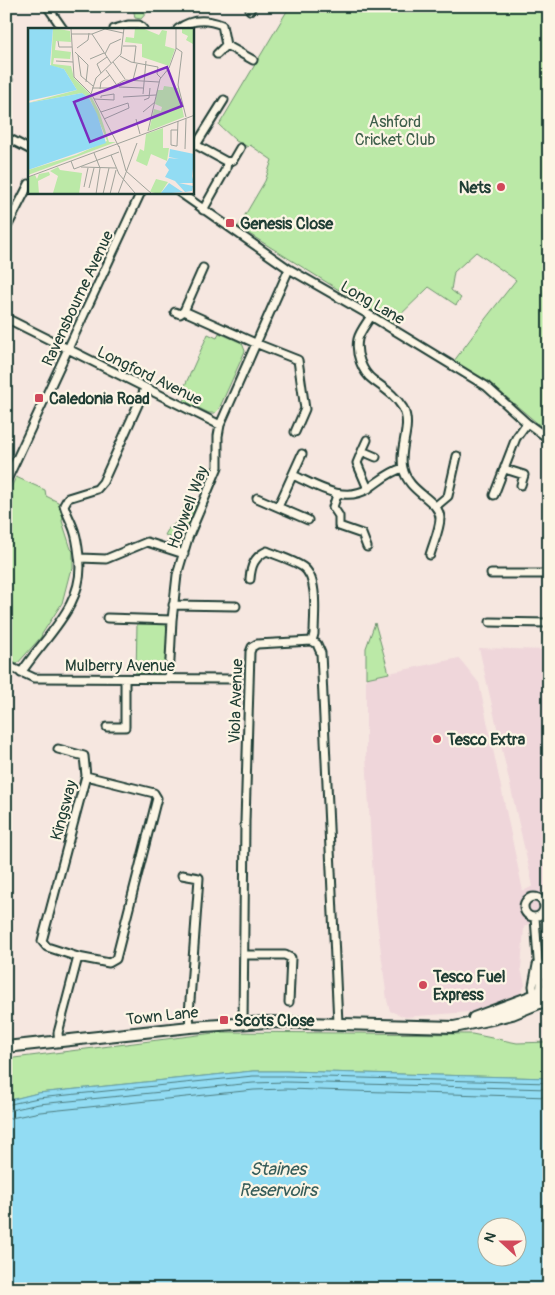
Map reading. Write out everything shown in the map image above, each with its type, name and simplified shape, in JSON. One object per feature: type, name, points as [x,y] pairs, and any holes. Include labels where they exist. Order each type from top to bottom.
[{"type":"main road","name":"Town Lane","points":[[6,1047],[243,1023],[294,1022],[441,1026],[542,996]]},
{"type":"street","points":[[47,6],[62,28]]},
{"type":"street","points":[[179,28],[194,21],[210,20],[222,25],[226,45],[253,60]]},
{"type":"street","points":[[118,28],[135,24],[140,25],[142,28]]},
{"type":"street","points":[[217,54],[226,45]]},
{"type":"street","points":[[224,100],[194,146],[227,162],[233,160],[240,148]]},
{"type":"street","points":[[6,137],[28,148]]},
{"type":"street","points":[[203,210],[226,169],[227,162]]},
{"type":"street","points":[[6,229],[28,186]]},
{"type":"street","name":"Ravensbourne Avenue","points":[[7,477],[69,350],[140,194]]},
{"type":"street","name":"Long Lane","points":[[182,194],[289,269],[486,386],[549,439]]},
{"type":"street","points":[[175,312],[180,314],[184,311],[203,268]]},
{"type":"street","name":"Holywell Way","points":[[169,679],[173,606],[177,574],[192,530],[218,467],[220,424],[289,269]]},
{"type":"street","points":[[184,311],[298,360],[305,409],[295,432]]},
{"type":"street","points":[[371,316],[358,338],[357,352],[364,370],[394,395],[404,410],[407,430],[402,453],[402,468],[414,489],[436,506],[439,511],[440,521],[430,555]]},
{"type":"street","name":"Longford Avenue","points":[[6,318],[145,389],[220,424]]},
{"type":"street","points":[[22,673],[54,631],[70,606],[79,577],[80,558],[75,532],[64,505],[68,498],[97,489],[103,482],[145,389]]},
{"type":"street","points":[[494,495],[516,438],[528,423]]},
{"type":"street","points":[[366,440],[357,463],[368,489]]},
{"type":"street","points":[[362,451],[376,457]]},
{"type":"street","points":[[278,507],[302,454]]},
{"type":"street","points":[[436,506],[448,496],[457,456]]},
{"type":"street","points":[[293,475],[337,495],[346,495],[368,489],[391,472],[402,468]]},
{"type":"street","points":[[505,469],[524,475],[521,485]]},
{"type":"street","points":[[337,495],[333,507],[339,516],[339,526],[362,534],[367,547]]},
{"type":"street","points":[[257,498],[308,520]]},
{"type":"street","points":[[80,558],[106,559],[147,542],[184,554]]},
{"type":"street","points":[[250,579],[253,563],[267,552],[270,542]]},
{"type":"street","points":[[267,552],[302,566],[314,582],[314,634],[312,641],[317,644],[321,653],[338,1023]]},
{"type":"street","points":[[491,574],[549,574]]},
{"type":"street","points":[[173,606],[236,606]]},
{"type":"street","points":[[108,618],[172,620]]},
{"type":"street","points":[[490,622],[549,623]]},
{"type":"street","name":"Viola Avenue","points":[[243,1023],[250,652],[257,644],[312,641]]},
{"type":"street","name":"Mulberry Avenue","points":[[6,665],[34,678],[237,679]]},
{"type":"street","points":[[107,727],[125,727],[125,679]]},
{"type":"street","points":[[58,748],[84,756],[86,776]]},
{"type":"street","name":"Kingsway","points":[[86,776],[154,793],[157,798],[116,959],[109,963],[78,957],[46,947],[42,942],[86,776]]},
{"type":"street","points":[[182,875],[198,878],[189,1014],[190,1027]]},
{"type":"street","points":[[535,917],[538,960],[533,986],[542,996]]},
{"type":"street","points":[[244,955],[285,955],[290,958],[290,1002]]},
{"type":"street","points":[[59,1041],[58,1033],[78,957]]},
{"type":"street","points":[[538,960],[549,978]]},
{"type":"shaded area","points":[[479,648],[549,650],[549,908],[524,927],[521,969],[525,985],[519,995],[469,1012],[405,1017],[390,1011],[387,1000],[374,896],[366,755],[366,678],[459,658],[479,683],[523,891],[533,886]]},
{"type":"green space","points":[[133,6],[158,6],[148,11],[141,19],[135,18]]},
{"type":"green space","name":"Ashford Cricket Club","points":[[290,6],[549,6],[549,433],[492,385],[454,361],[516,280],[476,252],[454,272],[451,290],[461,298],[456,305],[429,287],[392,323],[238,227],[265,181],[272,160],[250,145],[248,147],[236,141],[219,125]]},
{"type":"green space","points":[[219,333],[242,343],[245,351],[219,409],[215,413],[209,413],[184,401],[187,395],[182,392],[208,334],[217,338]]},
{"type":"green space","points":[[16,477],[45,490],[46,496],[58,502],[63,517],[62,521],[73,551],[73,569],[70,572],[62,603],[41,637],[17,664],[6,657],[6,498]]},
{"type":"green space","points":[[186,502],[196,506],[181,542],[165,535],[169,528],[178,521]]},
{"type":"green space","points":[[137,623],[167,623],[163,672],[158,676],[136,675]]},
{"type":"green space","points":[[375,623],[389,673],[366,678],[366,648]]},
{"type":"green space","points":[[222,1032],[472,1034],[517,1043],[549,1042],[549,1078],[253,1071],[38,1093],[6,1101],[6,1059]]},
{"type":"water","name":"Staines Reservoirs","points":[[253,1071],[549,1078],[549,1289],[6,1289],[6,1101],[38,1093]]},
{"type":"place","name":"Nets","points":[[501,187]]},
{"type":"place","name":"Genesis Close","points":[[230,223]]},
{"type":"place","name":"Caledonia Road","points":[[39,398]]},
{"type":"place","name":"Tesco Extra","points":[[437,739]]},
{"type":"place","name":"Tesco Fuel Express","points":[[423,985]]},
{"type":"place","name":"Scots Close","points":[[224,1020]]}]
